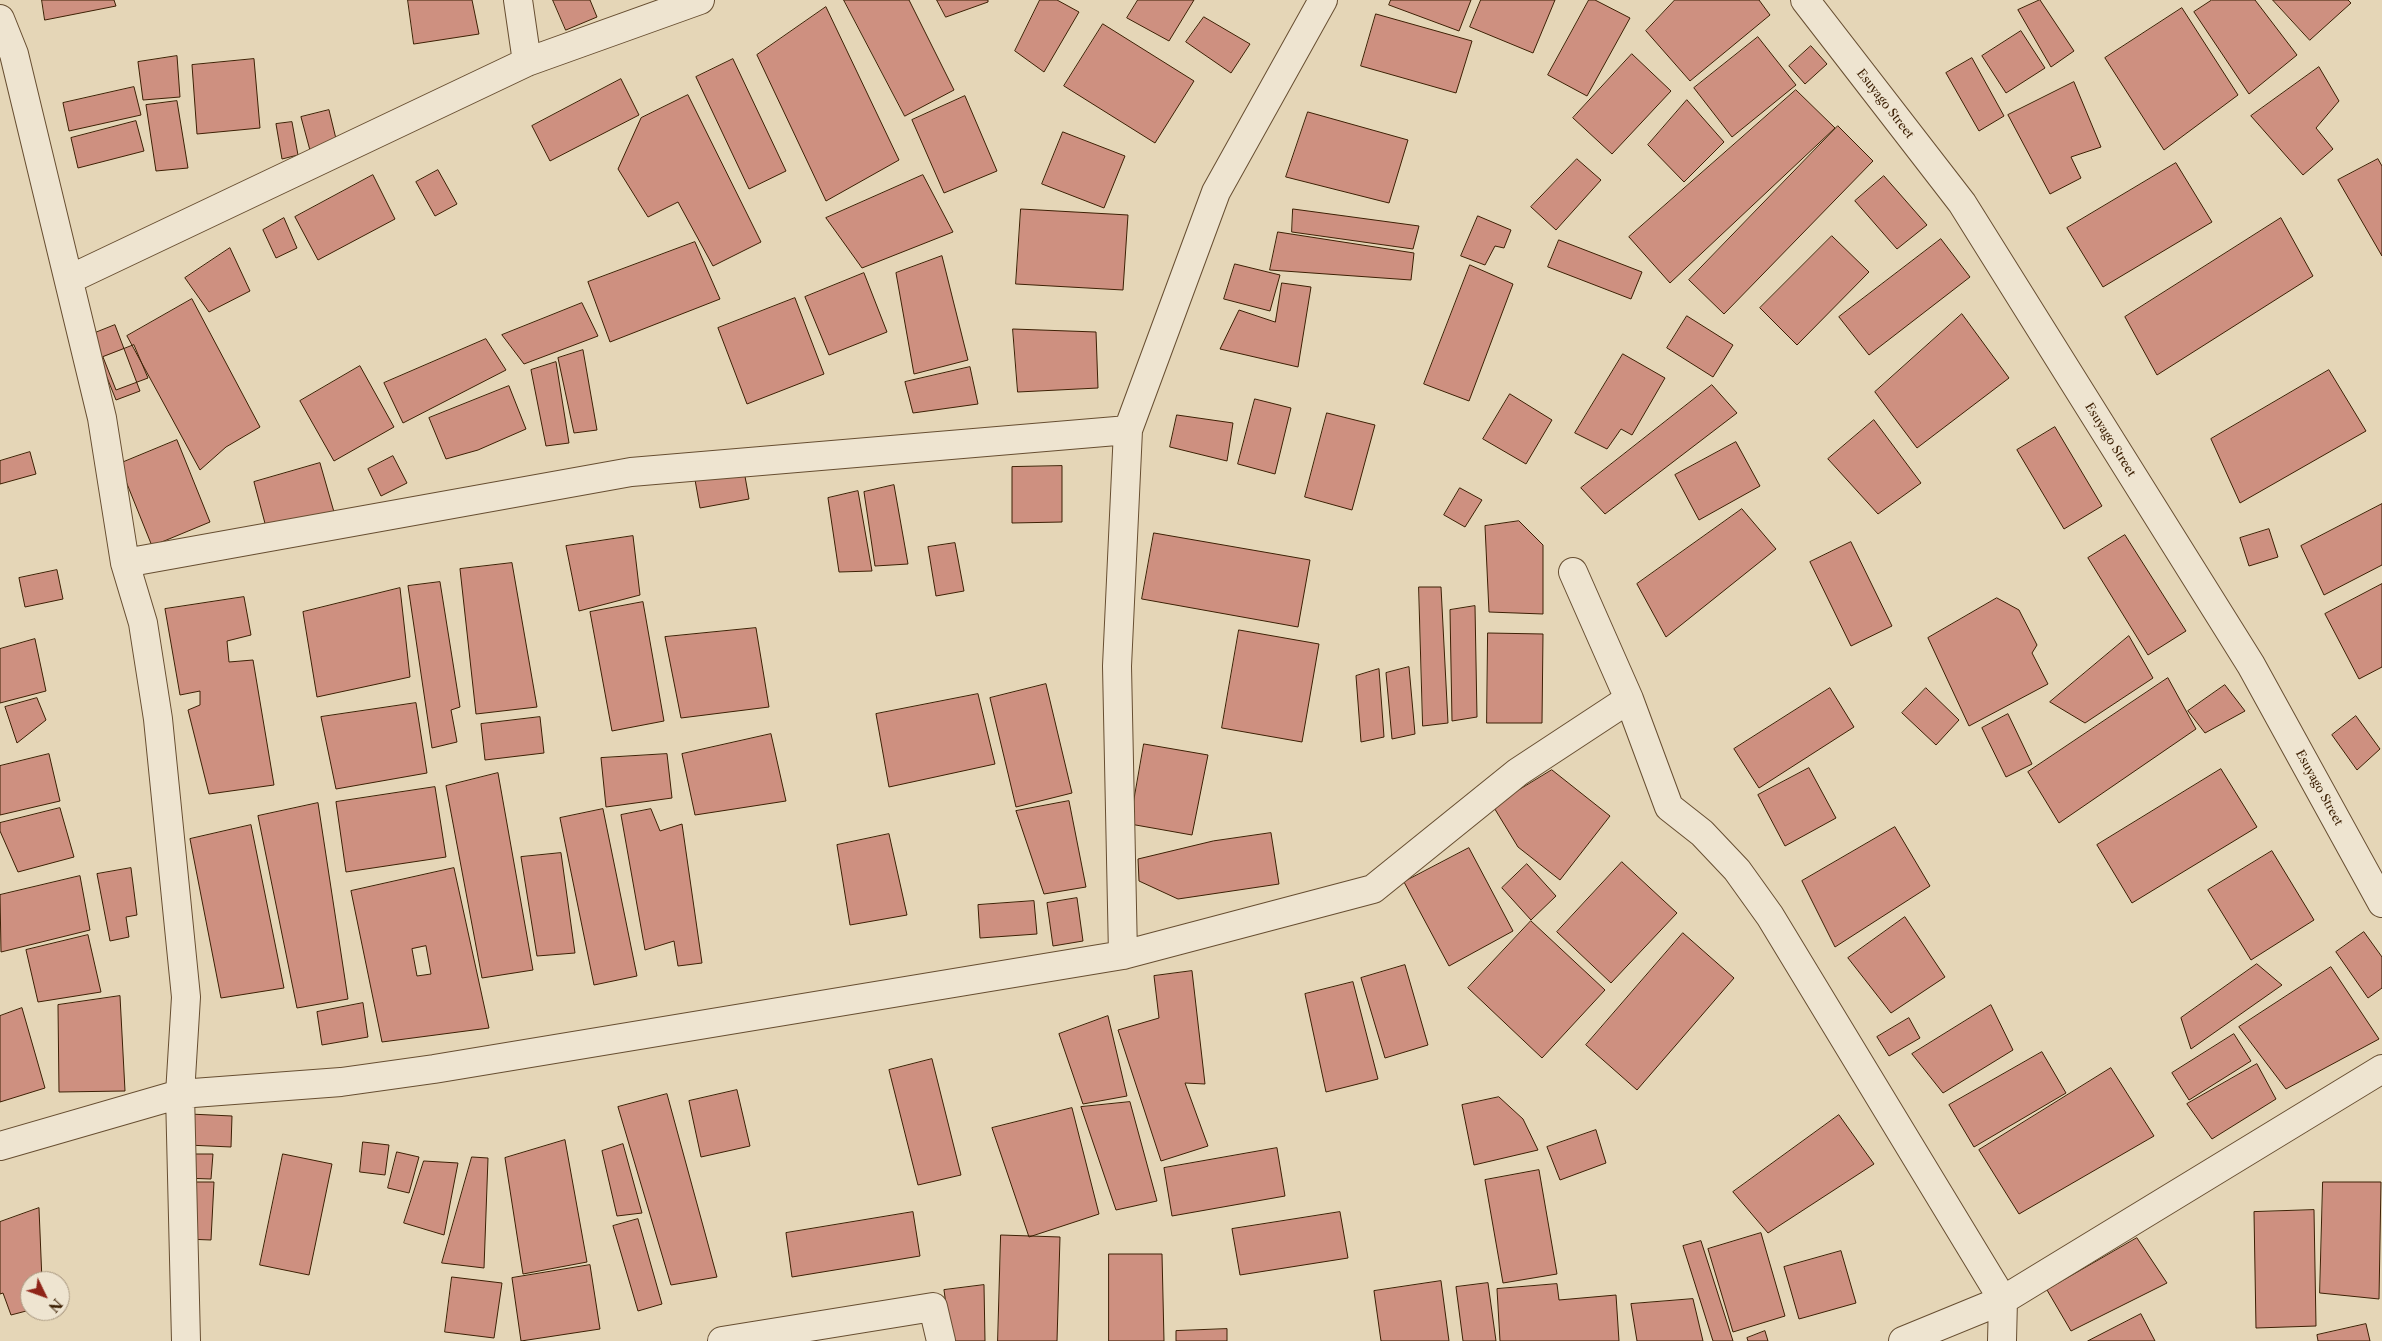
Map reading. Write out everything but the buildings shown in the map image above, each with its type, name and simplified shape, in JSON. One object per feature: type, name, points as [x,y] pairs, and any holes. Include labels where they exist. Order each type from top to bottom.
[{"type":"street","points":[[518,0],[527,62]]},
{"type":"street","points":[[70,279],[527,62],[700,0]]},
{"type":"street","points":[[1123,955],[1117,666],[1128,430],[1216,192],[1323,0]]},
{"type":"street","name":"Esuyago Street","points":[[1805,0],[1962,203],[2251,665],[2382,903]]},
{"type":"street","points":[[0,19],[14,54],[70,279],[102,418],[126,563],[143,624],[161,749],[186,997],[180,1094],[186,1341]]},
{"type":"street","points":[[126,563],[631,472],[1128,430]]},
{"type":"street","points":[[1573,572],[1629,699],[1669,807],[1702,833],[1737,870],[1770,916],[2003,1300],[2002,1341]]},
{"type":"street","points":[[0,1146],[180,1094],[341,1082],[434,1069],[1123,955],[1373,889],[1518,772],[1629,699]]},
{"type":"street","points":[[1903,1341],[2003,1300],[2382,1069]]},
{"type":"street","points":[[722,1341],[933,1307],[941,1341]]}]
